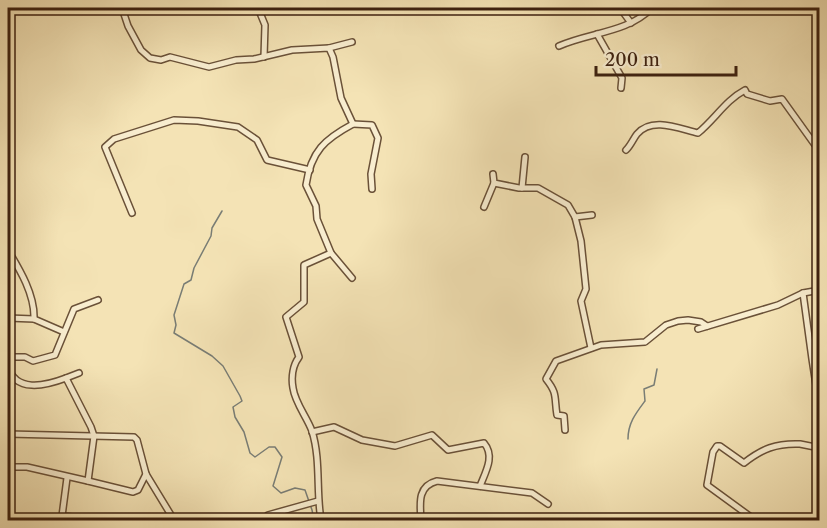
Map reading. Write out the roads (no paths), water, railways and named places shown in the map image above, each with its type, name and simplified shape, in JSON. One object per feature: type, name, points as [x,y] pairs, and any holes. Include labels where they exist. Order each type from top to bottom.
[{"type":"street","points":[[122,8],[128,26],[141,50],[150,58],[161,60],[170,57],[209,67],[292,50],[329,48],[352,42]]},
{"type":"street","points":[[258,8],[265,25],[264,57]]},
{"type":"street","points":[[620,8],[632,23]]},
{"type":"street","points":[[559,46],[576,38],[622,28],[652,8]]},
{"type":"street","points":[[597,34],[622,78],[621,88]]},
{"type":"street","points":[[329,48],[341,98],[353,124]]},
{"type":"street","points":[[626,150],[637,134],[649,126],[673,125],[698,133],[710,124],[735,95],[745,90],[747,94],[770,101],[782,99],[819,152]]},
{"type":"street","points":[[132,213],[105,147],[114,139],[174,120],[238,127],[256,140],[267,160],[310,170]]},
{"type":"street","points":[[352,279],[330,253],[317,219],[316,206],[306,184],[319,148],[327,139],[353,124],[372,125],[378,138],[371,174],[372,189]]},
{"type":"street","points":[[522,188],[525,157]]},
{"type":"street","points":[[484,207],[494,183],[493,174]]},
{"type":"street","points":[[494,183],[522,188],[538,188],[568,205],[575,217],[581,241],[586,289],[581,301],[591,348]]},
{"type":"street","points":[[575,217],[592,215]]},
{"type":"street","points":[[8,250],[22,273],[35,310],[34,319]]},
{"type":"street","points":[[321,520],[316,502],[319,478],[312,432],[293,389],[293,364],[299,357],[286,317],[304,302],[304,265],[330,253]]},
{"type":"street","points":[[698,329],[778,305],[803,293],[819,290]]},
{"type":"street","points":[[803,293],[816,386],[819,392]]},
{"type":"street","points":[[8,357],[25,357],[33,362],[55,356],[74,309],[98,300]]},
{"type":"street","points":[[8,318],[34,319],[64,332]]},
{"type":"street","points":[[566,430],[564,416],[556,415],[553,387],[546,379],[556,361],[601,345],[645,342],[666,325],[678,321],[701,322],[706,326]]},
{"type":"street","points":[[8,366],[13,378],[18,383],[27,385],[54,383],[78,373]]},
{"type":"street","points":[[66,378],[94,436],[88,481]]},
{"type":"street","points":[[312,432],[334,427],[362,440],[395,446],[432,435],[448,450],[484,443],[487,445],[490,458],[480,486]]},
{"type":"street","points":[[8,434],[134,436],[138,440],[146,474],[174,520]]},
{"type":"street","points":[[755,520],[707,485],[713,452],[717,446],[744,463],[766,448],[801,444],[815,447],[819,441]]},
{"type":"street","points":[[8,467],[27,467],[133,492],[138,490],[146,474]]},
{"type":"street","points":[[67,478],[62,516],[83,518]]},
{"type":"street","points":[[421,520],[420,495],[424,487],[436,481],[532,494],[548,504]]},
{"type":"street","points":[[268,514],[316,502]]},
{"type":"waterway","points":[[222,211],[194,268],[191,280],[184,284],[174,315],[176,325],[174,333],[212,356],[223,366],[242,401],[233,407],[250,453],[255,457],[269,447],[275,447],[282,457],[273,486],[281,493],[295,488],[305,490],[314,520]]},
{"type":"waterway","points":[[628,439],[631,423],[645,401],[644,389],[654,385],[657,369]]}]
